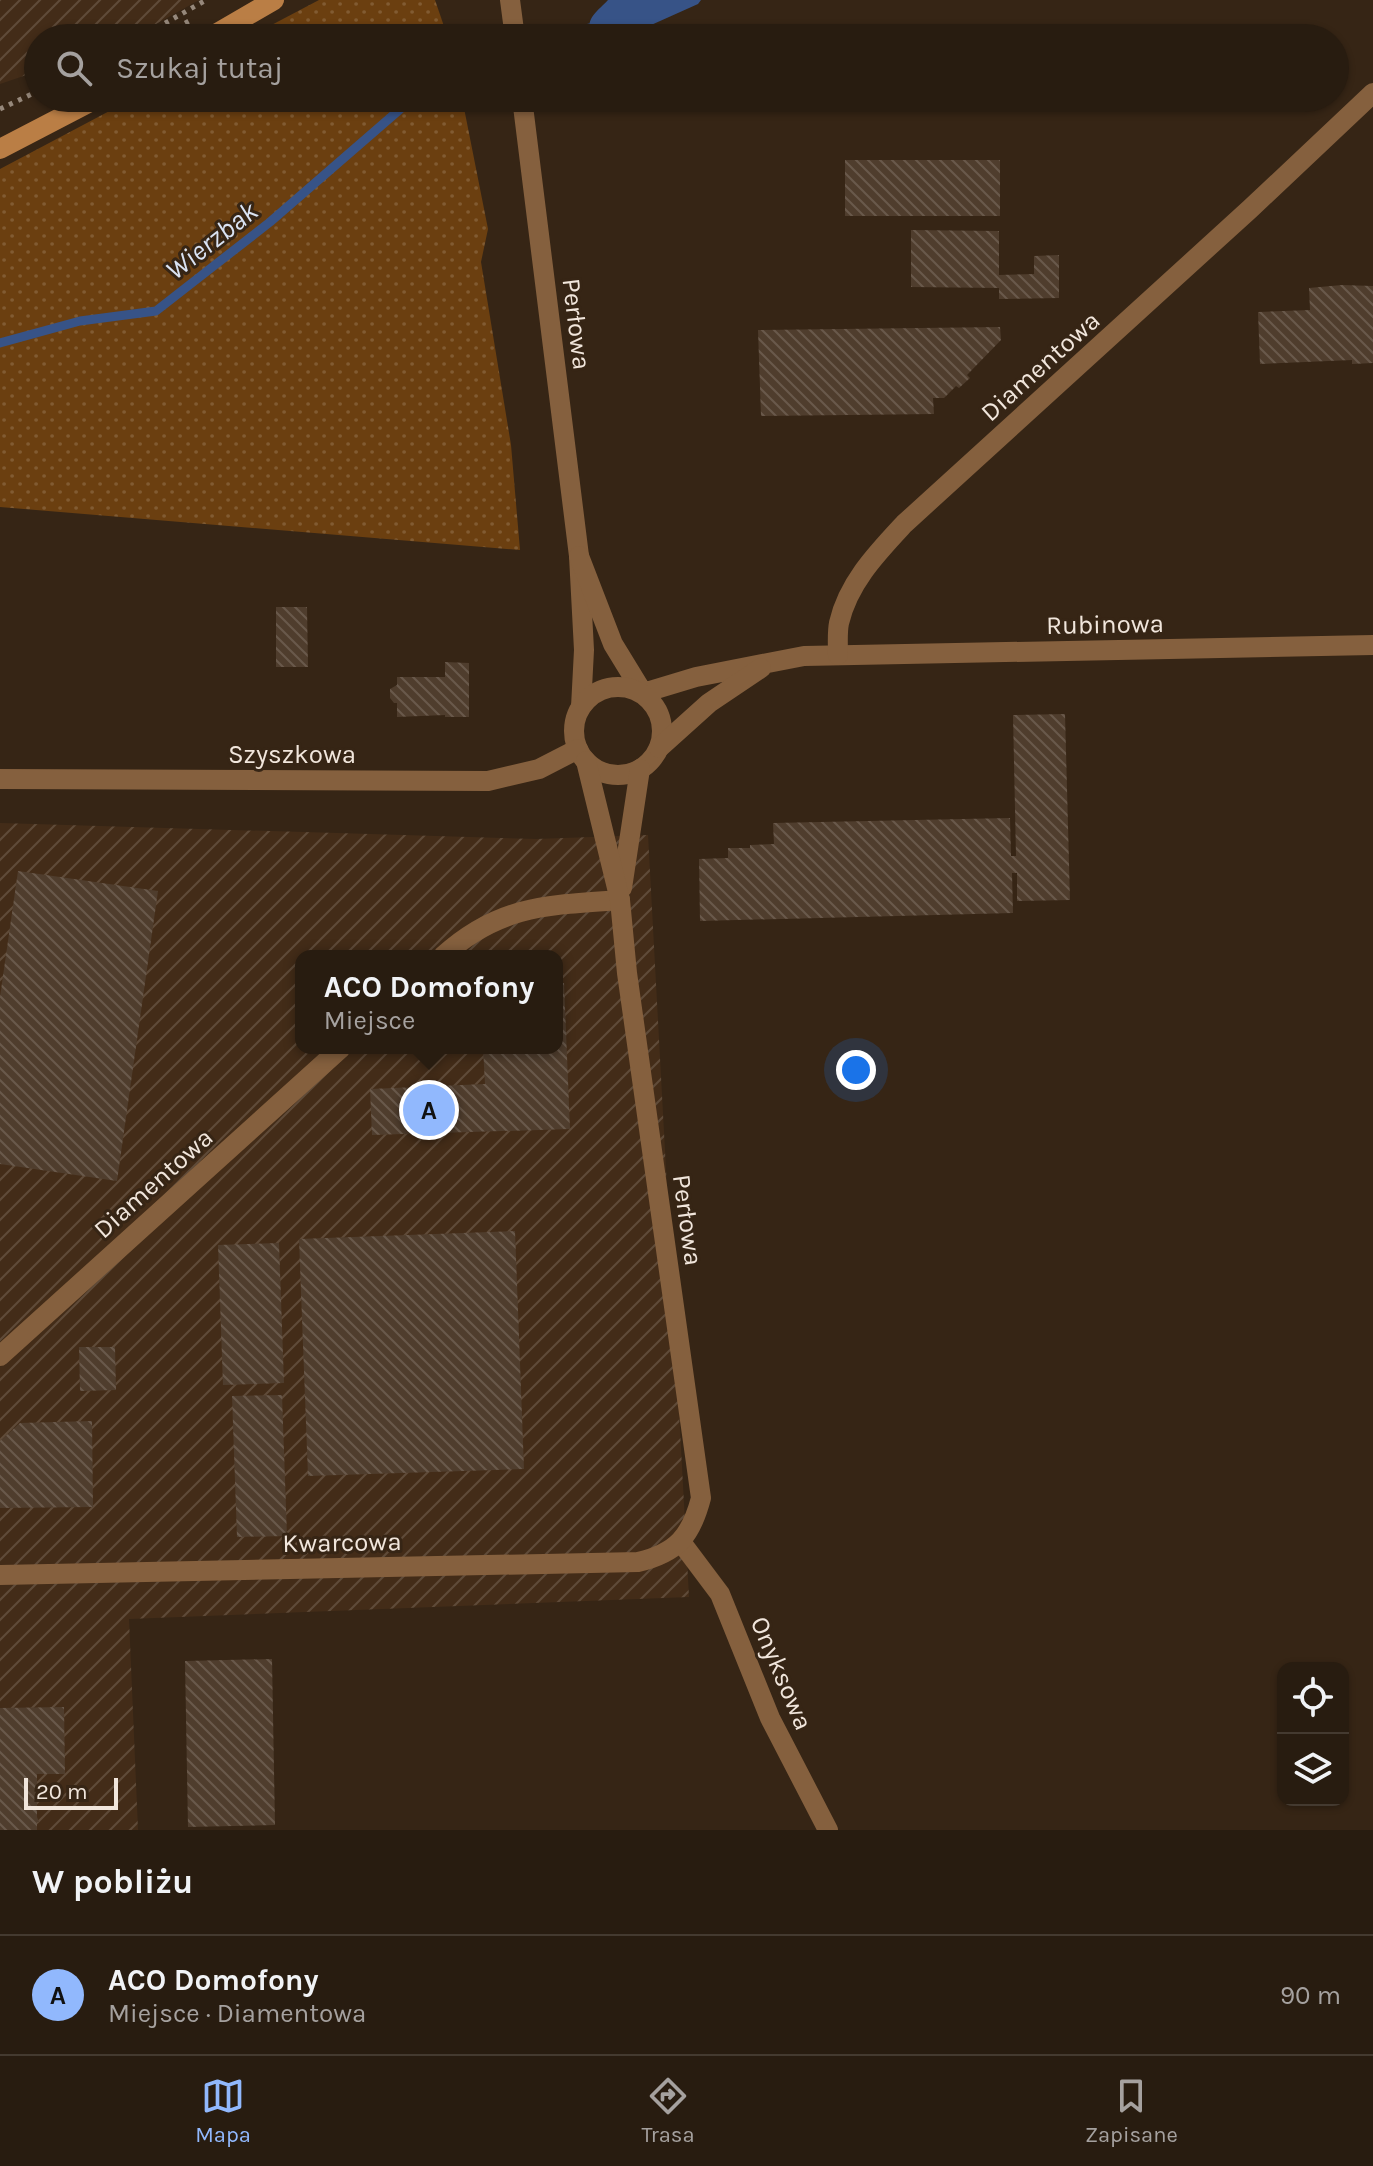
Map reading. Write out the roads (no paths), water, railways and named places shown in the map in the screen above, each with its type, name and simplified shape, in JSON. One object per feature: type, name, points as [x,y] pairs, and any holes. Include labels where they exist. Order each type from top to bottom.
[{"type":"street","points":[[233,24],[274,0]]},
{"type":"street","points":[[510,0],[513,24]]},
{"type":"street","name":"Diamentowa","points":[[838,655],[839,624],[854,586],[873,556],[904,524],[1240,219],[1373,93]]},
{"type":"street","points":[[0,149],[71,112]]},
{"type":"street","name":"Perłowa","points":[[524,112],[579,556],[584,650],[581,707]]},
{"type":"street","name":"Perłowa","points":[[579,556],[613,644],[643,693]]},
{"type":"street","name":"Rubinowa","points":[[838,655],[1373,645]]},
{"type":"street","points":[[768,664],[709,703],[640,769],[626,774],[612,774],[598,770],[582,755],[574,735],[575,720],[581,707],[603,689],[617,687],[643,693],[696,677],[804,656],[838,655]]},
{"type":"street","points":[[643,693],[655,706],[661,719],[659,748]]},
{"type":"street","name":"Perłowa","points":[[582,755],[620,900],[627,973],[701,1498],[695,1521],[681,1542]]},
{"type":"street","name":"Szyszkowa","points":[[0,779],[488,781],[582,755]]},
{"type":"street","name":"Perłowa","points":[[620,900],[640,769]]},
{"type":"street","points":[[449,950],[483,926],[532,908],[620,900]]},
{"type":"street","name":"Diamentowa","points":[[0,1356],[334,1054]]},
{"type":"street","name":"Kwarcowa","points":[[0,1575],[638,1562],[660,1557],[681,1542]]},
{"type":"street","name":"Onyksowa","points":[[681,1542],[720,1594],[770,1718],[828,1830]]},
{"type":"water","points":[[608,0],[701,0],[653,24],[590,24]]},
{"type":"waterway","name":"Wierzbak","points":[[0,343],[80,321],[156,311],[270,222],[397,112]]},
{"type":"place","name":"ACO Domofony","points":[[429,1110]]}]
